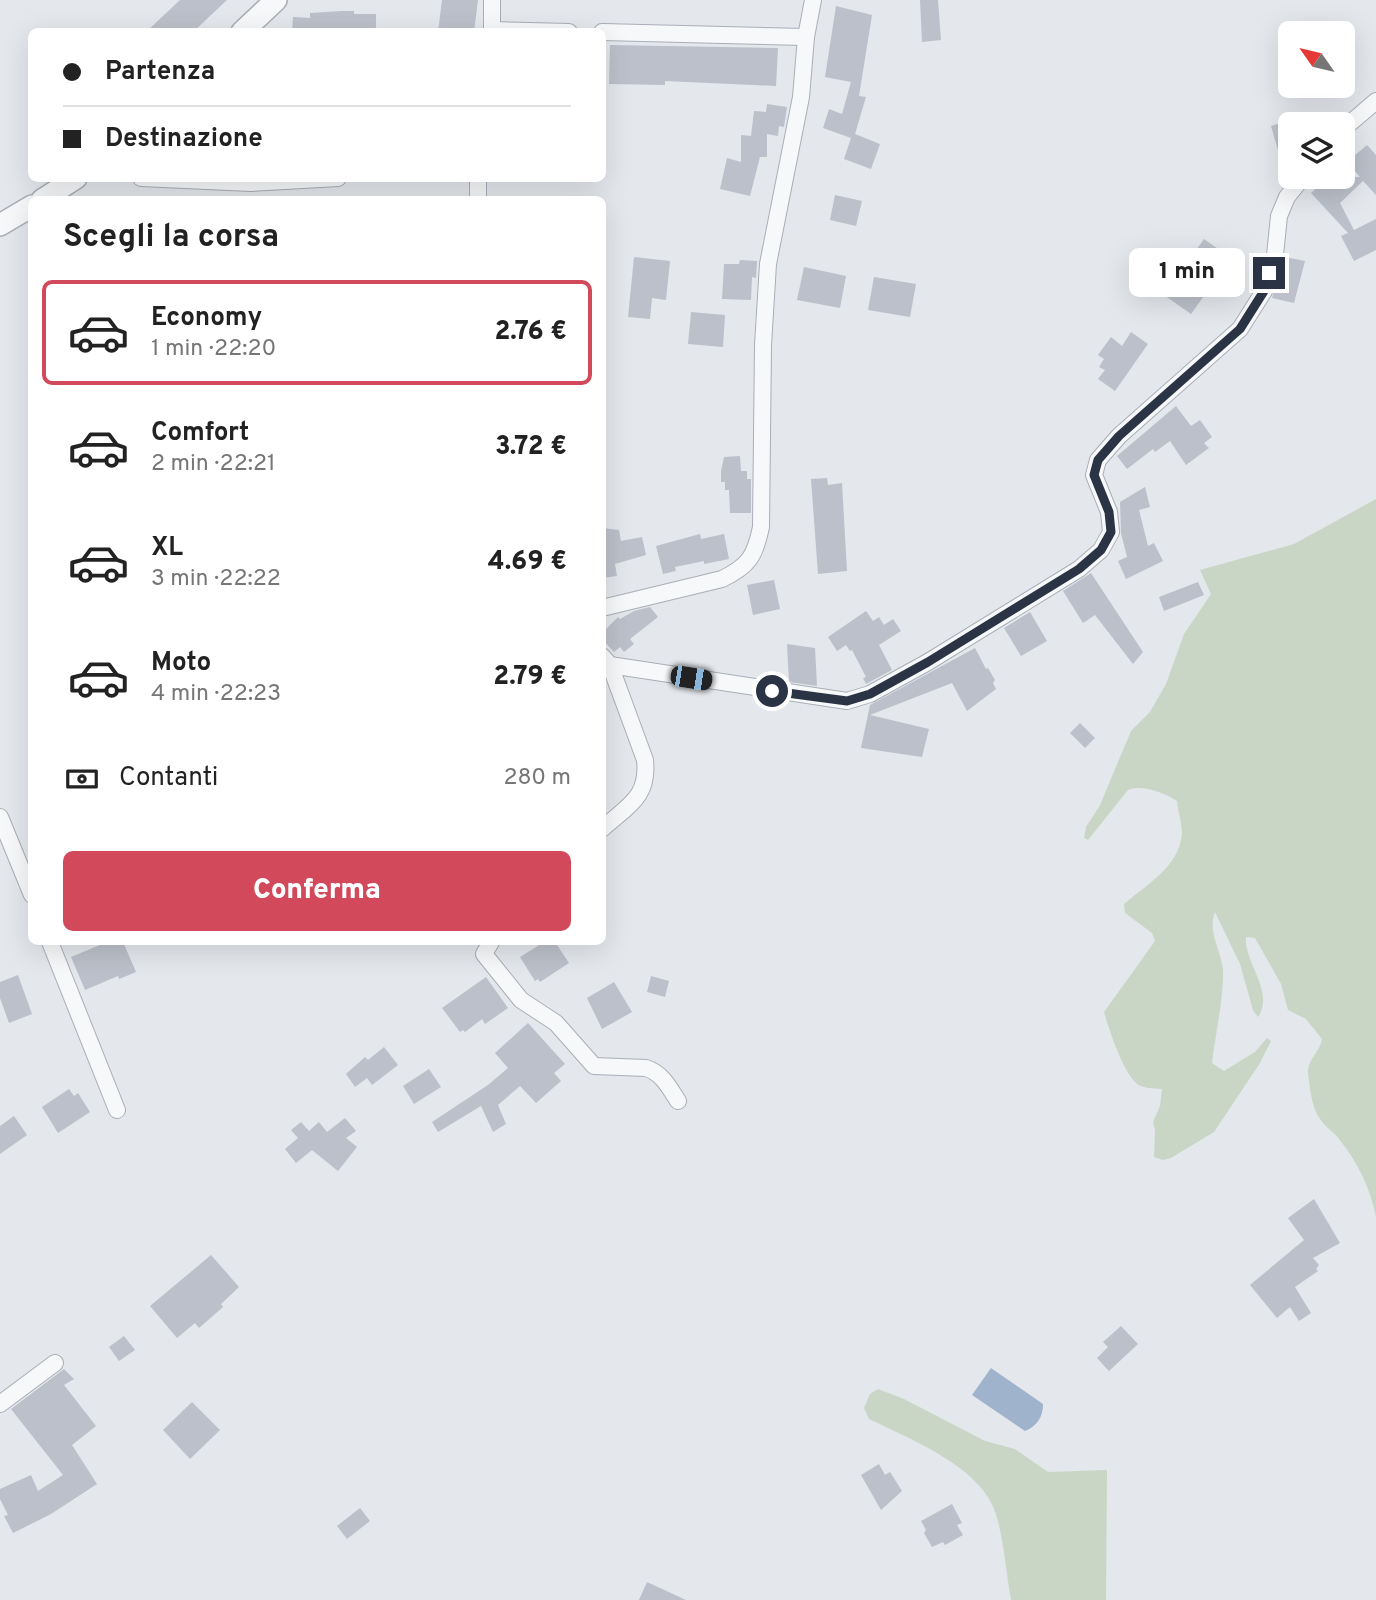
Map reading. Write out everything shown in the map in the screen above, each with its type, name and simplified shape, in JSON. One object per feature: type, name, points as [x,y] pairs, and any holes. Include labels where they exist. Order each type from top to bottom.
[{"type":"street","points":[[246,28],[276,0]]},
{"type":"street","points":[[492,0],[492,28]]},
{"type":"street","points":[[606,607],[722,579],[740,570],[756,552],[761,527],[763,345],[768,264],[802,97],[806,37],[813,0]]},
{"type":"street","points":[[606,32],[806,37]]},
{"type":"street","points":[[1355,119],[1376,101]]},
{"type":"street","points":[[48,196],[70,182]]},
{"type":"street","points":[[229,182],[268,182]]},
{"type":"street","points":[[606,661],[847,701],[870,694],[928,662],[1079,569],[1101,550],[1111,532],[1109,512],[1094,475],[1098,460],[1119,436],[1240,329],[1264,291],[1275,256],[1279,216],[1293,189]]},
{"type":"street","points":[[0,225],[28,208]]},
{"type":"street","points":[[606,661],[645,760],[646,773],[641,793],[606,825]]},
{"type":"street","points":[[0,817],[28,885]]},
{"type":"street","points":[[51,945],[117,1110]]},
{"type":"street","points":[[489,945],[484,954],[514,991],[522,1000],[556,1023],[594,1066],[646,1068],[654,1071],[678,1101]]},
{"type":"street","points":[[0,1404],[55,1363]]},
{"type":"green space","points":[[1376,499],[1376,1217],[1367,1185],[1357,1166],[1339,1139],[1324,1125],[1313,1103],[1308,1068],[1322,1039],[1306,1019],[1288,1010],[1281,984],[1255,938],[1246,937],[1249,957],[1263,998],[1258,1017],[1253,1010],[1240,964],[1215,912],[1213,927],[1222,962],[1223,980],[1212,1063],[1224,1071],[1255,1052],[1267,1038],[1271,1041],[1260,1063],[1214,1132],[1171,1158],[1163,1160],[1154,1157],[1153,1122],[1160,1106],[1162,1089],[1141,1086],[1131,1077],[1117,1050],[1104,1012],[1155,941],[1152,933],[1125,913],[1124,904],[1160,874],[1175,856],[1182,834],[1177,801],[1153,790],[1128,790],[1088,840],[1084,838],[1086,827],[1100,805],[1131,731],[1150,712],[1166,684],[1184,634],[1211,594],[1200,570],[1294,544]]},
{"type":"green space","points":[[878,1389],[904,1399],[985,1441],[1015,1449],[1048,1472],[1107,1470],[1106,1600],[1011,1600],[999,1524],[988,1497],[976,1482],[943,1456],[869,1419],[864,1408],[870,1394]]},
{"type":"water","points":[[991,1368],[1043,1404],[1036,1424],[1025,1431],[972,1395]]},
{"type":"building","points":[[180,0],[227,0],[197,28],[150,28]]},
{"type":"building","points":[[442,0],[478,0],[474,28],[438,28]]},
{"type":"building","points":[[920,0],[938,0],[941,40],[922,42]]},
{"type":"building","points":[[836,6],[872,15],[859,96],[866,97],[855,134],[880,144],[871,169],[844,159],[851,138],[823,128],[829,109],[842,114],[851,82],[825,77]]},
{"type":"building","points":[[354,11],[354,14],[376,14],[376,28],[292,28],[293,17],[310,18],[310,13]]},
{"type":"building","points":[[610,45],[778,48],[776,86],[665,81],[665,85],[609,84]]},
{"type":"building","points":[[767,104],[787,107],[784,127],[779,126],[778,136],[767,134],[767,157],[760,157],[750,196],[720,189],[727,158],[741,162],[741,135],[751,136],[754,111],[766,112]]},
{"type":"building","points":[[1278,124],[1278,150],[1271,126]]},
{"type":"building","points":[[1367,145],[1376,155],[1376,195],[1363,181],[1355,189],[1355,177],[1360,177],[1355,171],[1355,155]]},
{"type":"building","points":[[1316,189],[1355,189],[1340,203],[1354,230],[1376,219],[1376,250],[1354,261],[1341,236],[1348,233],[1311,193]]},
{"type":"building","points":[[835,195],[862,201],[856,226],[830,220]]},
{"type":"building","points":[[1204,239],[1231,258],[1191,314],[1164,295]]},
{"type":"building","points":[[634,257],[670,261],[666,300],[652,298],[650,319],[628,317]]},
{"type":"building","points":[[1285,257],[1305,261],[1294,303],[1272,298]]},
{"type":"building","points":[[740,260],[757,261],[756,278],[752,277],[751,300],[722,299],[724,264],[739,264]]},
{"type":"building","points":[[804,267],[846,276],[840,308],[797,300]]},
{"type":"building","points":[[874,277],[916,284],[910,317],[868,310]]},
{"type":"building","points":[[691,312],[725,315],[723,347],[688,344]]},
{"type":"building","points":[[1131,332],[1148,344],[1115,391],[1098,379],[1105,370],[1099,367],[1104,359],[1098,355],[1111,337],[1122,346]]},
{"type":"building","points":[[1176,406],[1191,426],[1200,420],[1212,437],[1204,443],[1209,448],[1186,465],[1170,441],[1155,452],[1153,449],[1127,469],[1117,456]]},
{"type":"building","points":[[740,456],[741,471],[747,471],[747,479],[751,479],[751,513],[730,513],[729,490],[725,490],[725,482],[721,482],[724,457]]},
{"type":"building","points":[[827,478],[828,485],[842,483],[847,571],[818,574],[811,479]]},
{"type":"building","points":[[1145,487],[1150,507],[1139,510],[1148,546],[1154,543],[1163,561],[1126,579],[1118,561],[1127,557],[1121,533],[1120,502]]},
{"type":"building","points":[[606,528],[619,530],[621,541],[642,537],[646,555],[615,564],[617,576],[606,577]]},
{"type":"building","points":[[700,534],[701,539],[724,534],[729,559],[675,567],[676,571],[663,574],[656,546]]},
{"type":"building","points":[[1091,573],[1143,652],[1133,664],[1095,615],[1083,623],[1063,591]]},
{"type":"building","points":[[774,580],[780,609],[753,615],[747,585]]},
{"type":"building","points":[[1198,582],[1204,595],[1164,611],[1159,597]]},
{"type":"building","points":[[650,607],[658,617],[630,639],[634,644],[624,652],[620,647],[614,652],[606,643],[606,629],[618,617],[620,619],[634,611]]},
{"type":"building","points":[[866,611],[873,621],[879,617],[884,625],[893,619],[901,631],[879,645],[892,670],[866,684],[863,678],[866,677],[852,650],[846,645],[837,651],[828,637]]},
{"type":"building","points":[[1030,612],[1047,641],[1021,656],[1004,628]]},
{"type":"building","points":[[787,644],[815,648],[817,686],[789,682]]},
{"type":"building","points":[[975,648],[995,680],[993,683],[996,689],[967,711],[952,683],[870,715],[929,729],[922,757],[861,748],[870,705]]},
{"type":"building","points":[[1080,723],[1095,738],[1085,748],[1070,733]]},
{"type":"building","points":[[100,945],[124,945],[136,972],[119,979],[118,976],[85,990],[71,957]]},
{"type":"building","points":[[539,945],[557,945],[569,963],[540,982],[538,979],[535,981],[520,957]]},
{"type":"building","points":[[18,975],[32,1014],[9,1023],[0,998],[0,982]]},
{"type":"building","points":[[651,976],[669,981],[665,997],[647,992]]},
{"type":"building","points":[[486,977],[508,1008],[485,1024],[482,1019],[465,1032],[460,1032],[442,1008]]},
{"type":"building","points":[[614,982],[632,1012],[602,1029],[587,998]]},
{"type":"building","points":[[528,1023],[565,1064],[554,1073],[561,1081],[536,1103],[520,1086],[498,1105],[506,1124],[493,1132],[481,1106],[438,1132],[432,1122],[488,1085],[508,1068],[495,1053]]},
{"type":"building","points":[[384,1047],[398,1065],[372,1085],[367,1078],[355,1087],[346,1074],[365,1057],[368,1060]]},
{"type":"building","points":[[429,1069],[441,1087],[414,1104],[403,1086]]},
{"type":"building","points":[[69,1089],[74,1096],[78,1093],[90,1112],[58,1133],[42,1107]]},
{"type":"building","points":[[14,1116],[27,1135],[0,1154],[0,1126]]},
{"type":"building","points":[[345,1118],[356,1131],[346,1138],[357,1147],[338,1171],[312,1150],[296,1163],[285,1149],[298,1138],[291,1130],[301,1122],[309,1131],[319,1122],[327,1132]]},
{"type":"building","points":[[1314,1199],[1340,1243],[1313,1258],[1319,1265],[1316,1269],[1318,1271],[1295,1287],[1311,1313],[1299,1321],[1290,1307],[1277,1318],[1250,1285],[1304,1240],[1288,1218]]},
{"type":"building","points":[[211,1255],[239,1287],[221,1304],[223,1307],[199,1328],[195,1323],[177,1338],[150,1306]]},
{"type":"building","points":[[1121,1326],[1138,1344],[1109,1371],[1097,1358],[1108,1347],[1103,1342]]},
{"type":"building","points":[[124,1336],[135,1350],[119,1361],[109,1347]]},
{"type":"building","points":[[64,1369],[74,1379],[64,1385],[96,1426],[72,1445],[97,1484],[51,1514],[13,1533],[4,1516],[8,1515],[0,1499],[0,1489],[31,1475],[38,1491],[63,1475],[11,1409]]},
{"type":"building","points":[[192,1402],[220,1430],[190,1459],[163,1430]]},
{"type":"building","points":[[879,1464],[885,1475],[890,1472],[902,1491],[881,1510],[861,1475]]},
{"type":"building","points":[[952,1504],[962,1523],[957,1525],[963,1535],[945,1545],[943,1542],[932,1547],[921,1521]]},
{"type":"building","points":[[360,1508],[370,1521],[347,1539],[337,1526]]},
{"type":"building","points":[[647,1582],[686,1600],[639,1600]]},
{"type":"route","points":[[772,691],[847,701],[870,694],[928,662],[1079,569],[1101,550],[1111,532],[1109,512],[1094,475],[1098,460],[1119,436],[1240,329],[1264,291],[1269,273]]}]
